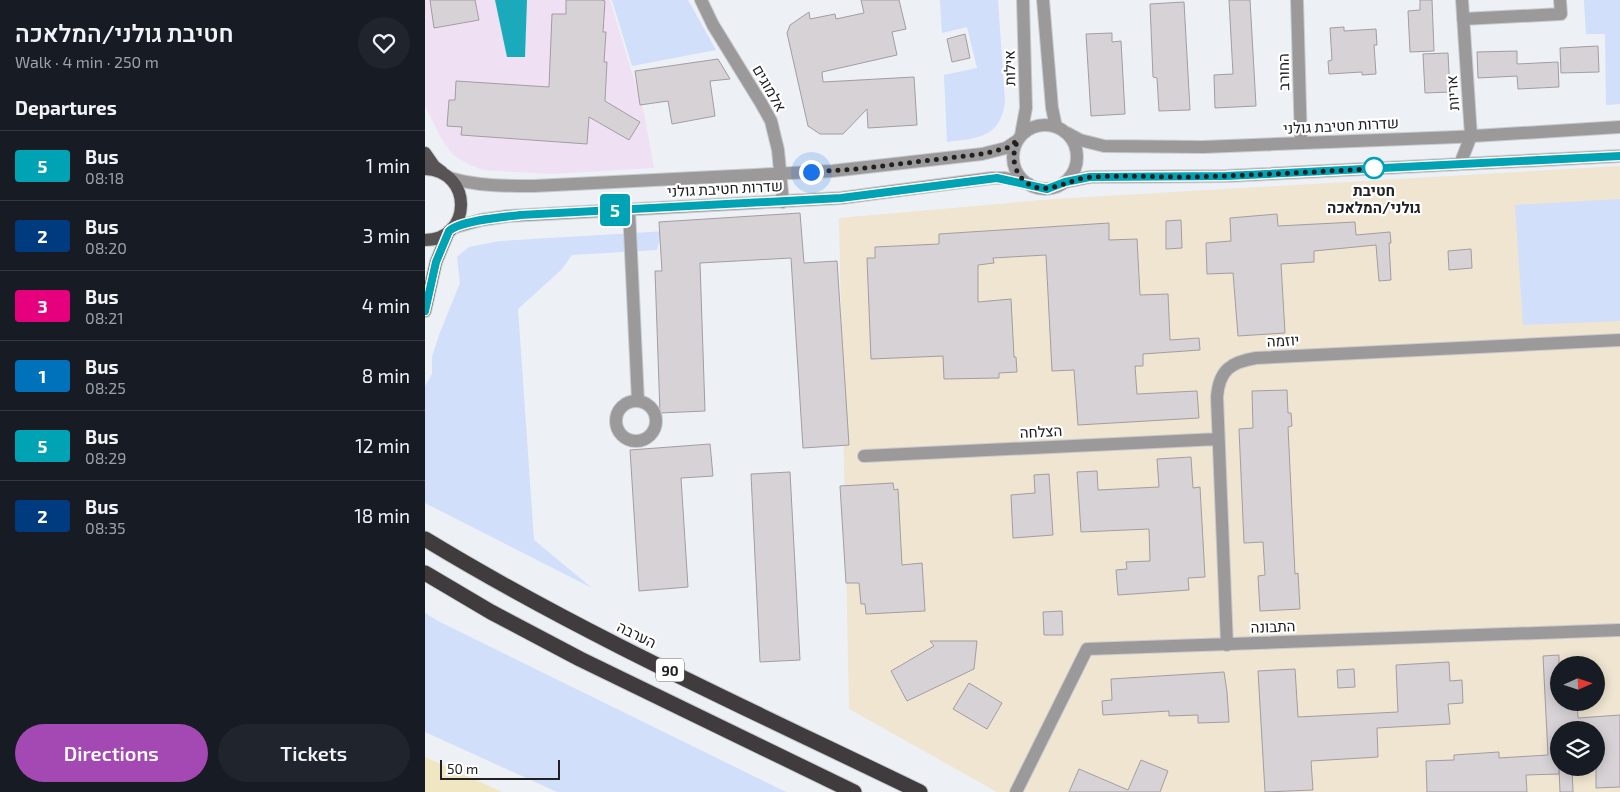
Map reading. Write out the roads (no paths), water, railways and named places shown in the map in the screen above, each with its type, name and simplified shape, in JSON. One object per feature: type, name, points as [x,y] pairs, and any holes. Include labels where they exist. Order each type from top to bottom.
[{"type":"highway","name":"הערבה","points":[[425,538],[497,581],[573,622],[919,792]]},
{"type":"highway","name":"90","points":[[425,573],[559,648],[854,792]]},
{"type":"main road","points":[[425,153],[434,166],[447,176],[458,189],[461,203],[459,216],[436,262],[425,311]]},
{"type":"main road","points":[[425,169],[438,171],[447,176]]},
{"type":"main road","points":[[425,240],[435,239],[451,230]]},
{"type":"street","name":"אלמוגים","points":[[701,0],[771,122],[776,140],[783,202]]},
{"type":"street","name":"אילות","points":[[1020,138],[1025,118],[1026,91],[1023,0]]},
{"type":"street","points":[[1043,0],[1052,108],[1061,130],[1074,143],[1077,155],[1073,173],[1065,182]]},
{"type":"street","name":"החורב","points":[[1297,0],[1301,143]]},
{"type":"street","name":"אריות","points":[[1460,164],[1471,136],[1462,0]]},
{"type":"street","points":[[1463,19],[1561,14],[1560,0]]},
{"type":"street","points":[[1061,130],[1043,125],[1037,126],[1026,131],[1020,138],[1014,152],[1014,165],[1020,176],[1034,187],[1047,189],[1065,182],[1090,177],[1226,176],[1620,156]]},
{"type":"street","name":"שדרות חטיבת גולני","points":[[1061,130],[1086,142],[1110,147],[1203,147],[1471,136],[1620,127]]},
{"type":"street","name":"שדרות חטיבת גולני","points":[[447,176],[464,182],[491,186],[534,186],[781,174],[838,170],[982,154],[1007,148],[1020,138]]},
{"type":"street","name":"שדרות חטיבת גולני","points":[[451,230],[481,220],[508,216],[854,197],[992,178],[1005,178],[1029,184]]},
{"type":"street","points":[[629,210],[638,401]]},
{"type":"street","name":"יוזמה","points":[[1227,644],[1217,397],[1220,381],[1228,368],[1245,360],[1256,358],[1620,340]]},
{"type":"street","name":"הצלחה","points":[[864,456],[1219,440]]},
{"type":"street","name":"התבונה","points":[[1017,792],[1087,649],[1620,630]]},
{"type":"water","points":[[495,0],[527,0],[525,57],[507,57]]},
{"type":"place","name":"חטיבת גולני/המלאכה","points":[[1374,168]]}]
